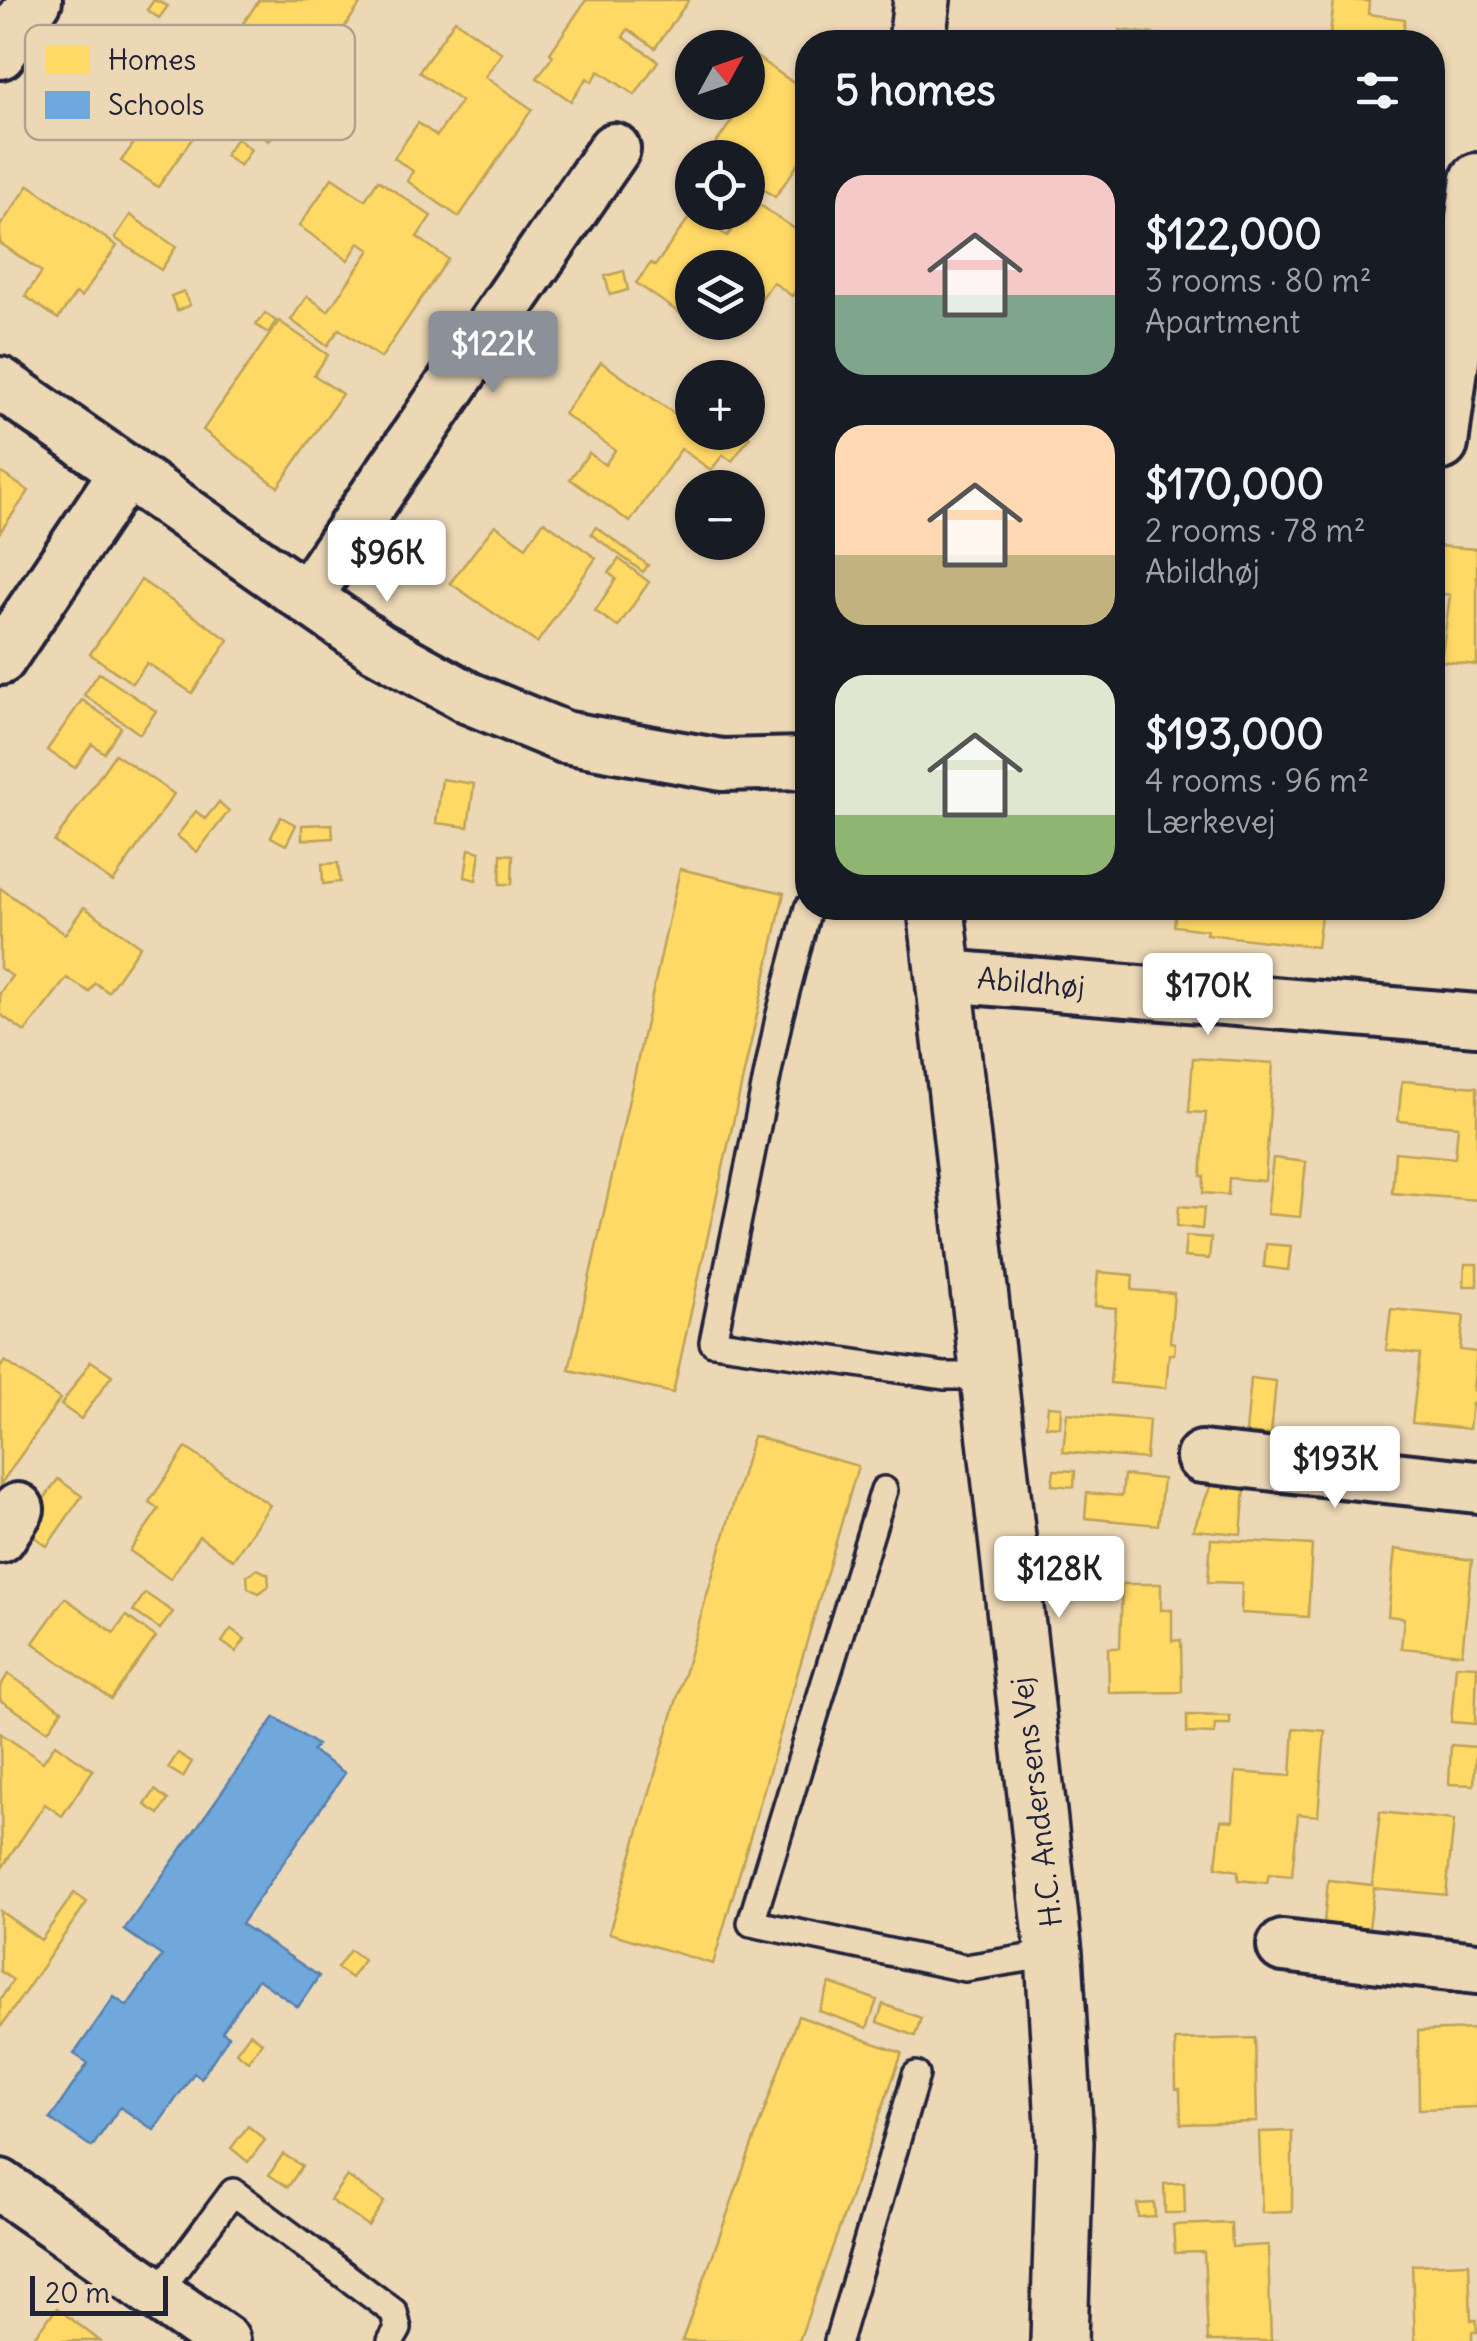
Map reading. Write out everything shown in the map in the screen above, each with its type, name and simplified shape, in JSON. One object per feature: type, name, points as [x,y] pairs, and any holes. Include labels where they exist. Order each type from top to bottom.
[{"type":"street","points":[[0,54],[36,0]]},
{"type":"street","points":[[919,30],[922,0]]},
{"type":"street","points":[[306,597],[614,150]]},
{"type":"street","points":[[1451,445],[1477,179]]},
{"type":"street","points":[[0,384],[377,647],[469,698],[564,737],[722,765],[795,763]]},
{"type":"street","points":[[0,659],[126,471]]},
{"type":"street","name":"H.C. Andersens Vej","points":[[937,920],[1054,1954],[1065,2142],[1059,2341]]},
{"type":"street","name":"Abildhøj","points":[[944,976],[1477,1020]]},
{"type":"street","points":[[1202,1457],[1477,1486]]},
{"type":"street","points":[[1283,1946],[1477,1968]]},
{"type":"street","points":[[0,2185],[224,2341]]},
{"type":"lane","points":[[805,920],[779,1018],[712,1342],[944,1376],[988,1376]]},
{"type":"lane","points":[[884,1490],[751,1922],[965,1968],[1054,1954]]},
{"type":"lane","points":[[838,2341],[916,2075]]},
{"type":"lane","points":[[157,2294],[233,2192],[394,2312],[398,2329],[392,2341]]},
{"type":"building: Homes","points":[[154,0],[168,6],[159,18],[147,10]]},
{"type":"building: Homes","points":[[259,0],[363,0],[346,25],[242,25]]},
{"type":"building: Homes","points":[[586,0],[689,0],[655,48],[628,29],[623,37],[658,61],[635,95],[599,71],[592,82],[587,78],[571,101],[537,78]]},
{"type":"building: Homes","points":[[1334,0],[1369,1],[1368,14],[1405,19],[1404,30],[1330,30]]},
{"type":"building: Homes","points":[[455,20],[502,53],[485,77],[532,109],[459,217],[407,181],[413,171],[394,158],[418,123],[437,136],[461,101],[419,72]]},
{"type":"building: Homes","points":[[765,63],[795,84],[795,169],[775,197],[765,190],[765,140],[718,140],[732,120],[765,120]]},
{"type":"building: Homes","points":[[136,140],[191,140],[158,187],[121,161]]},
{"type":"building: Homes","points":[[236,140],[251,150],[240,166],[225,155]]},
{"type":"building: Homes","points":[[332,178],[365,200],[378,180],[431,216],[417,237],[448,259],[381,358],[339,329],[327,346],[291,320],[307,296],[328,311],[370,250],[359,243],[348,260],[299,226]]},
{"type":"building: Homes","points":[[29,185],[117,246],[81,297],[76,293],[58,319],[25,296],[42,272],[0,243],[0,226]]},
{"type":"building: Homes","points":[[765,208],[795,229],[792,296],[773,282],[765,294],[765,250],[675,250],[675,310],[636,283],[651,263],[655,266],[680,230],[718,230],[727,236],[732,230],[765,230]]},
{"type":"building: Homes","points":[[130,215],[176,247],[161,270],[115,238]]},
{"type":"building: Homes","points":[[624,271],[628,290],[610,295],[605,276]]},
{"type":"building: Homes","points":[[184,291],[190,305],[177,311],[171,296]]},
{"type":"building: Homes","points":[[265,313],[276,321],[268,333],[256,325]]},
{"type":"building: Homes","points":[[279,321],[328,355],[314,375],[342,394],[278,487],[203,430]]},
{"type":"building: Homes","points":[[601,362],[675,414],[675,450],[680,450],[630,522],[570,479],[589,453],[605,465],[615,450],[564,414]]},
{"type":"building: Homes","points":[[682,450],[740,450],[732,461],[723,455],[711,470]]},
{"type":"building: Homes","points":[[0,472],[29,491],[0,532]]},
{"type":"building: Homes","points":[[544,521],[596,558],[537,643],[450,583],[495,525],[526,547]]},
{"type":"building: Homes","points":[[596,527],[648,565],[643,572],[591,534]]},
{"type":"building: Homes","points":[[1445,547],[1477,549],[1477,665],[1445,661],[1450,595],[1445,594]]},
{"type":"building: Homes","points":[[619,559],[649,582],[618,627],[595,611],[616,579],[609,573]]},
{"type":"building: Homes","points":[[141,580],[229,640],[192,693],[147,663],[132,683],[90,654]]},
{"type":"building: Homes","points":[[99,673],[156,711],[140,734],[84,695]]},
{"type":"building: Homes","points":[[82,700],[121,727],[104,753],[92,744],[75,768],[47,750]]},
{"type":"building: Homes","points":[[115,754],[174,794],[113,882],[54,842]]},
{"type":"building: Homes","points":[[442,779],[474,784],[468,827],[436,823]]},
{"type":"building: Homes","points":[[219,802],[229,811],[197,852],[177,836],[196,811],[205,819]]},
{"type":"building: Homes","points":[[281,817],[296,825],[286,845],[271,837]]},
{"type":"building: Homes","points":[[332,824],[333,838],[302,840],[302,825]]},
{"type":"building: Homes","points":[[469,849],[480,852],[476,880],[465,877]]},
{"type":"building: Homes","points":[[501,854],[513,855],[512,884],[500,884]]},
{"type":"building: Homes","points":[[338,863],[340,882],[323,884],[322,864]]},
{"type":"building: Homes","points":[[680,869],[784,893],[673,1393],[569,1370]]},
{"type":"building: Homes","points":[[0,888],[65,934],[84,907],[140,946],[108,992],[95,983],[89,992],[67,978],[25,1032],[0,1014],[0,993],[12,976],[0,968]]},
{"type":"building: Homes","points":[[1175,920],[1320,920],[1317,947],[1206,934],[1207,930],[1174,926]]},
{"type":"building: Homes","points":[[1193,1058],[1273,1063],[1265,1181],[1229,1178],[1228,1195],[1203,1193],[1206,1113],[1189,1112]]},
{"type":"building: Homes","points":[[1402,1081],[1477,1087],[1477,1200],[1392,1193],[1395,1152],[1455,1158],[1458,1126],[1398,1121]]},
{"type":"building: Homes","points":[[1273,1158],[1306,1162],[1300,1217],[1267,1214]]},
{"type":"building: Homes","points":[[1179,1206],[1204,1208],[1202,1229],[1177,1226]]},
{"type":"building: Homes","points":[[1186,1236],[1211,1238],[1209,1259],[1184,1257]]},
{"type":"building: Homes","points":[[1266,1244],[1291,1246],[1288,1270],[1264,1267]]},
{"type":"building: Homes","points":[[1465,1264],[1477,1264],[1477,1286],[1464,1286]]},
{"type":"building: Homes","points":[[1098,1272],[1133,1275],[1132,1290],[1174,1293],[1170,1342],[1175,1343],[1174,1354],[1169,1354],[1166,1388],[1110,1383],[1116,1308],[1095,1306]]},
{"type":"building: Homes","points":[[1391,1309],[1464,1316],[1460,1350],[1477,1352],[1473,1390],[1477,1391],[1477,1405],[1472,1404],[1469,1429],[1412,1423],[1420,1354],[1386,1350]]},
{"type":"building: Homes","points":[[5,1361],[60,1399],[0,1485],[0,1368]]},
{"type":"building: Homes","points":[[91,1361],[112,1375],[81,1419],[61,1405]]},
{"type":"building: Homes","points":[[1251,1378],[1276,1381],[1271,1435],[1246,1433]]},
{"type":"building: Homes","points":[[1048,1406],[1061,1407],[1060,1427],[1046,1426]]},
{"type":"building: Homes","points":[[1067,1413],[1149,1420],[1146,1459],[1063,1452]]},
{"type":"building: Homes","points":[[753,1436],[858,1466],[713,1964],[609,1933]]},
{"type":"building: Homes","points":[[186,1448],[270,1505],[233,1560],[199,1536],[170,1579],[130,1551],[159,1509],[149,1502]]},
{"type":"building: Homes","points":[[1054,1470],[1075,1471],[1074,1487],[1052,1485]]},
{"type":"building: Homes","points":[[1124,1475],[1163,1479],[1158,1525],[1085,1518],[1087,1493],[1122,1496]]},
{"type":"building: Homes","points":[[58,1479],[82,1496],[47,1546],[23,1529]]},
{"type":"building: Homes","points":[[1211,1485],[1245,1488],[1241,1534],[1193,1530]]},
{"type":"building: Homes","points":[[1211,1539],[1312,1545],[1308,1617],[1241,1613],[1242,1583],[1208,1582]]},
{"type":"building: Homes","points":[[1395,1549],[1472,1560],[1462,1654],[1401,1648],[1404,1618],[1388,1616]]},
{"type":"building: Homes","points":[[257,1569],[268,1574],[269,1586],[259,1593],[248,1588],[247,1576]]},
{"type":"building: Homes","points":[[1122,1584],[1161,1584],[1161,1610],[1172,1610],[1172,1641],[1181,1640],[1182,1692],[1109,1693],[1108,1648],[1120,1648]]},
{"type":"building: Homes","points":[[145,1593],[173,1612],[160,1629],[133,1611]]},
{"type":"building: Homes","points":[[65,1598],[114,1633],[126,1616],[156,1637],[111,1699],[33,1643]]},
{"type":"building: Homes","points":[[231,1629],[245,1639],[236,1652],[222,1642]]},
{"type":"building: Homes","points":[[1456,1665],[1477,1666],[1475,1724],[1451,1722]]},
{"type":"building: Homes","points":[[8,1674],[62,1710],[48,1731],[0,1700],[0,1687]]},
{"type":"building: Homes","points":[[1187,1715],[1230,1716],[1230,1724],[1215,1724],[1214,1734],[1187,1733]]},
{"type":"building: Homes","points":[[1294,1728],[1325,1731],[1318,1816],[1298,1814],[1292,1876],[1269,1874],[1267,1883],[1238,1880],[1238,1871],[1216,1867],[1221,1820],[1233,1821],[1236,1772],[1291,1776]]},
{"type":"building: Homes","points":[[0,1733],[43,1762],[55,1744],[93,1770],[62,1816],[45,1804],[2,1868]]},
{"type":"building: Homes","points":[[1451,1745],[1476,1747],[1474,1785],[1449,1784]]},
{"type":"building: Homes","points":[[178,1753],[192,1762],[183,1777],[168,1768]]},
{"type":"building: Homes","points":[[155,1790],[168,1800],[159,1814],[145,1805]]},
{"type":"building: Homes","points":[[1380,1812],[1454,1820],[1446,1895],[1374,1888],[1369,1928],[1324,1923],[1328,1880],[1372,1885]]},
{"type":"building: Homes","points":[[74,1893],[87,1902],[0,2028],[0,2000],[13,1980],[0,1971],[0,1911],[41,1940]]},
{"type":"building: Homes","points":[[350,1950],[364,1960],[351,1978],[337,1968]]},
{"type":"building: Homes","points":[[830,1983],[877,2000],[867,2028],[819,2011]]},
{"type":"building: Homes","points":[[883,2004],[921,2018],[915,2036],[877,2022]]},
{"type":"building: Homes","points":[[798,2016],[902,2053],[799,2341],[682,2341]]},
{"type":"building: Homes","points":[[1477,2029],[1477,2107],[1419,2109],[1418,2031]]},
{"type":"building: Homes","points":[[250,2033],[262,2042],[248,2061],[236,2052]]},
{"type":"building: Homes","points":[[1255,2038],[1257,2122],[1181,2124],[1175,2040]]},
{"type":"building: Homes","points":[[248,2126],[265,2140],[248,2162],[231,2148]]},
{"type":"building: Homes","points":[[1292,2131],[1292,2212],[1262,2213],[1259,2132]]},
{"type":"building: Homes","points":[[283,2154],[302,2166],[288,2187],[269,2175]]},
{"type":"building: Homes","points":[[347,2176],[384,2202],[368,2226],[330,2200]]},
{"type":"building: Homes","points":[[1184,2183],[1185,2213],[1165,2213],[1164,2184]]},
{"type":"building: Homes","points":[[1154,2203],[1155,2216],[1138,2217],[1137,2204]]},
{"type":"building: Homes","points":[[1231,2223],[1232,2247],[1268,2245],[1271,2341],[1208,2341],[1204,2252],[1175,2253],[1173,2225]]},
{"type":"building: Homes","points":[[1469,2263],[1471,2320],[1476,2320],[1477,2332],[1472,2332],[1472,2341],[1415,2341],[1412,2265]]},
{"type":"building: Homes","points":[[57,2308],[100,2341],[30,2341]]},
{"type":"building: Schools","points":[[275,1717],[317,1745],[312,1751],[345,1773],[241,1924],[319,1976],[298,2007],[258,1979],[222,2032],[229,2036],[201,2078],[194,2073],[154,2130],[120,2107],[92,2147],[50,2119],[88,2063],[74,2054],[114,1997],[127,2006],[162,1956],[124,1930]]}]
